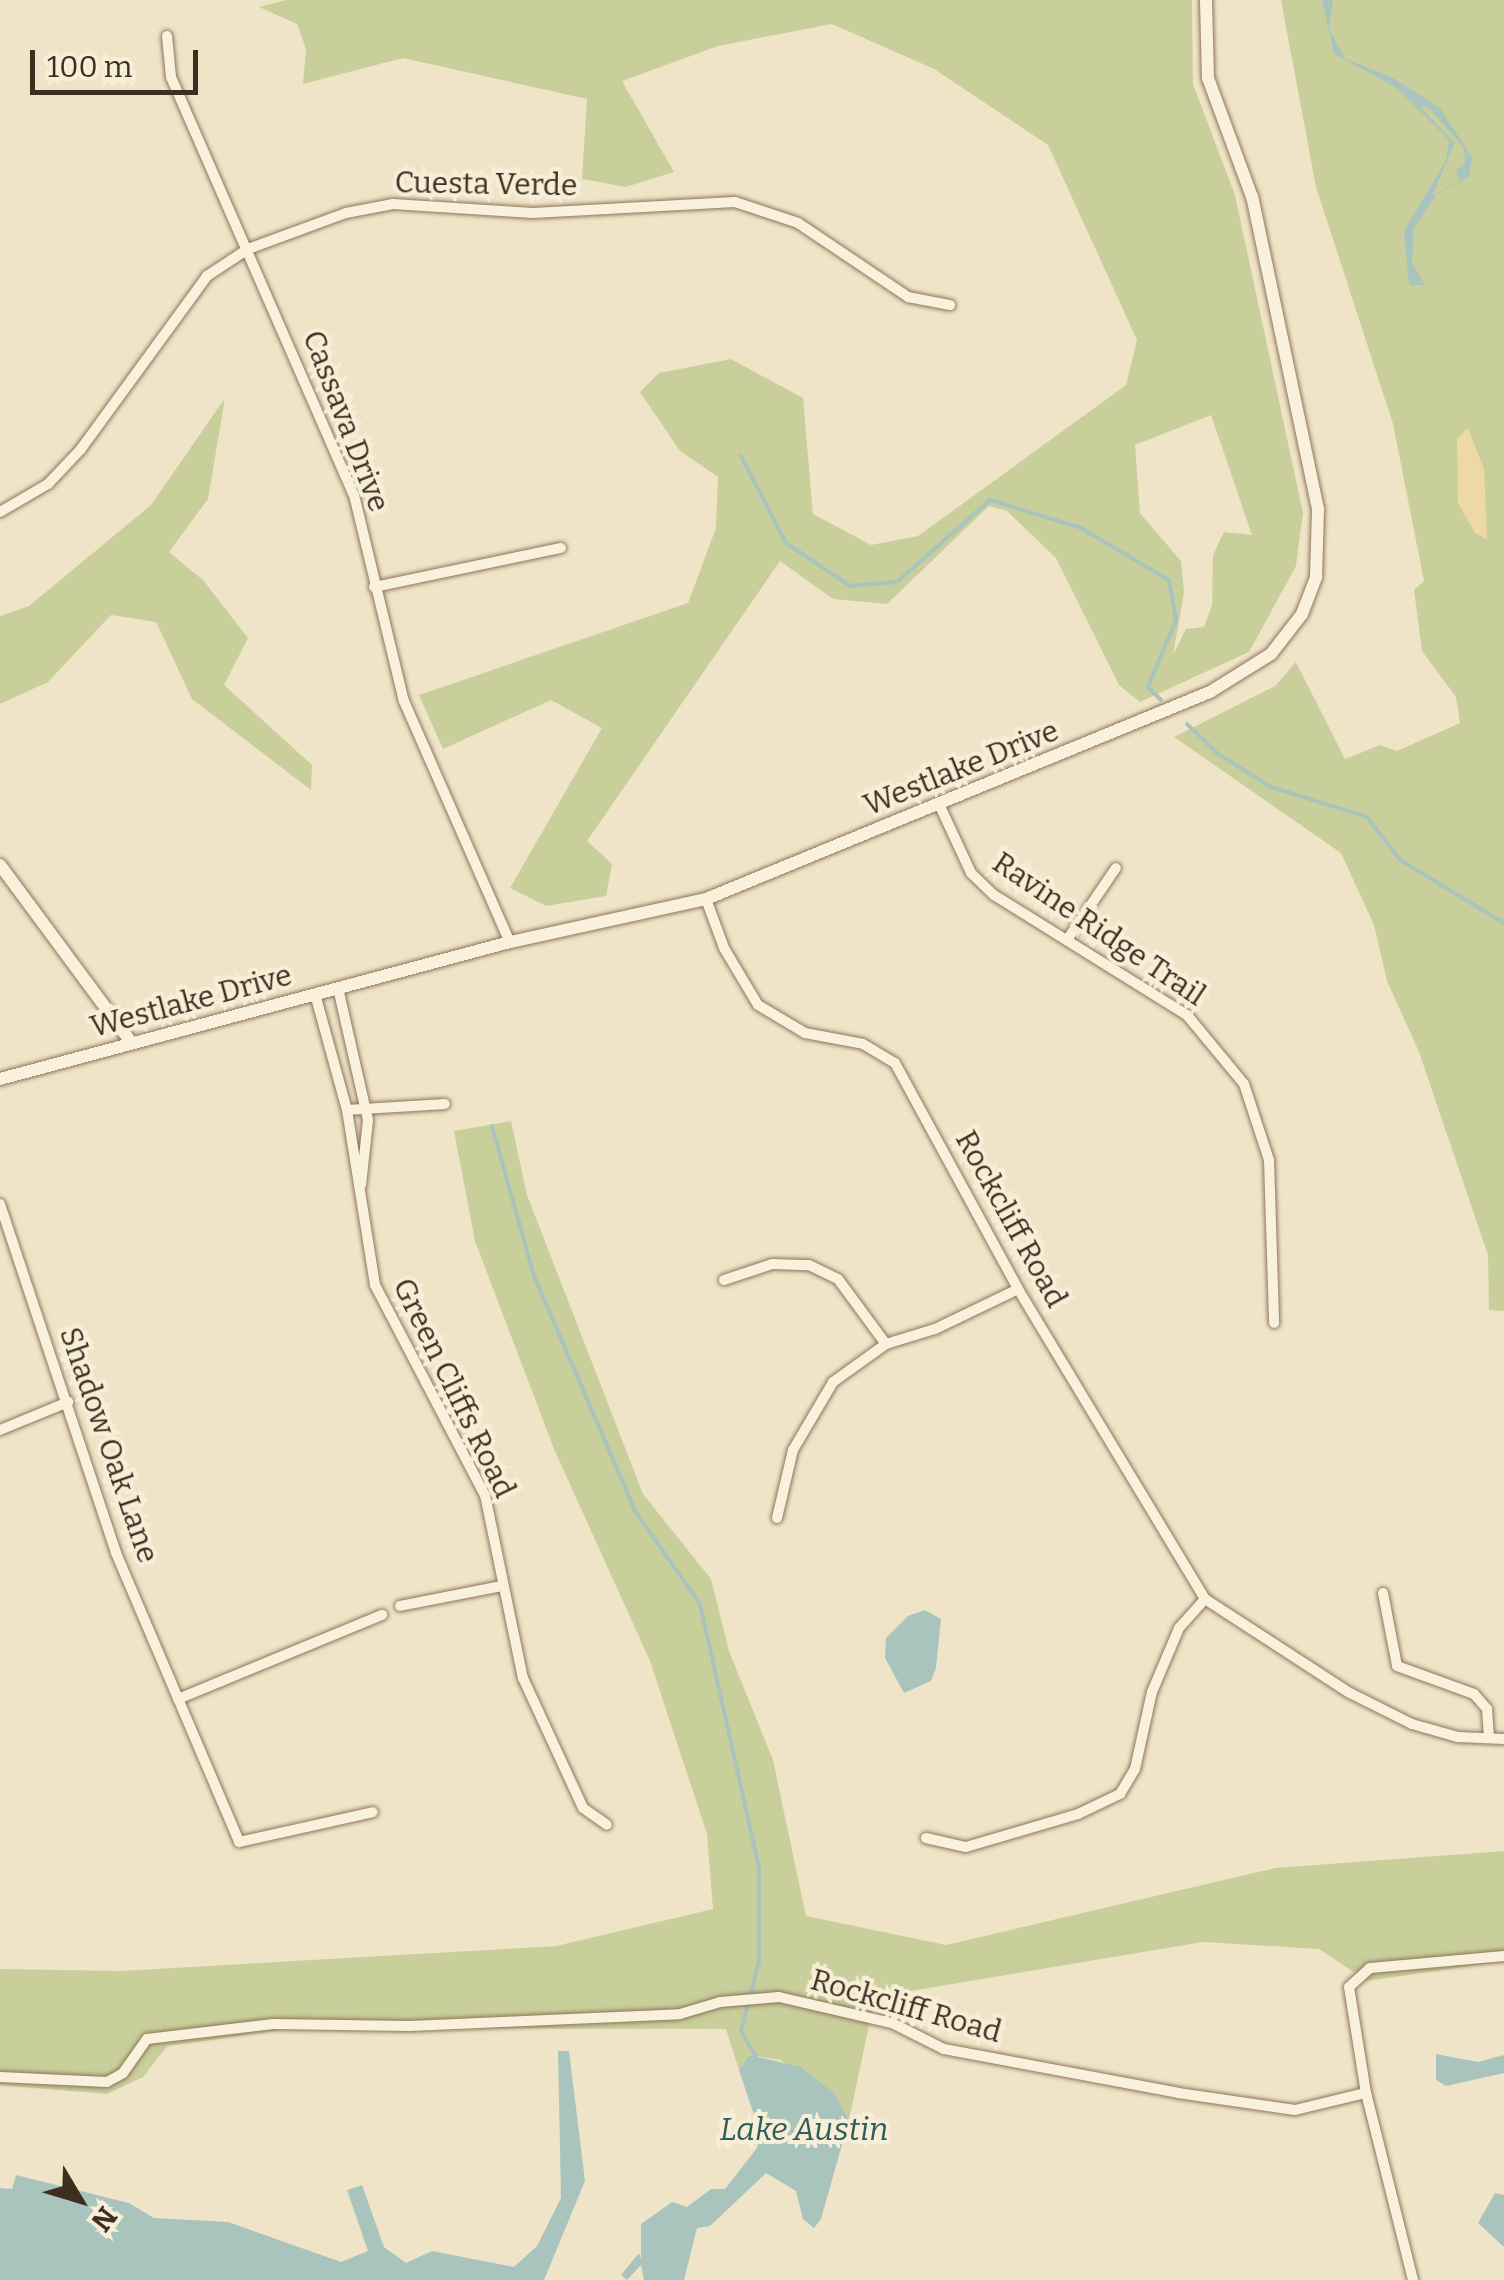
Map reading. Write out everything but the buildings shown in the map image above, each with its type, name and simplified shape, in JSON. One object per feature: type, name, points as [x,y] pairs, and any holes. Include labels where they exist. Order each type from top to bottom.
[{"type":"street","name":"Westlake Drive","points":[[0,1079],[510,942],[706,899],[1254,668],[1294,626],[1316,577],[1320,528],[1306,436],[1247,180],[1208,78],[1206,0]]},
{"type":"street","name":"Cassava Drive","points":[[167,36],[172,77],[354,495],[404,701],[510,942]]},
{"type":"street","name":"Cuesta Verde","points":[[0,512],[48,484],[207,276],[248,249],[346,213],[393,204],[533,213],[735,202],[798,223],[908,297],[950,305]]},
{"type":"street","points":[[374,587],[561,548]]},
{"type":"street","name":"Ravine Ridge Trail","points":[[938,804],[971,873],[1067,940],[1186,1015],[1244,1084],[1268,1160],[1274,1322]]},
{"type":"street","points":[[0,865],[130,1041]]},
{"type":"street","points":[[1067,940],[1116,868]]},
{"type":"street","name":"Rockcliff Road","points":[[706,899],[758,1005],[804,1032],[863,1044],[895,1064],[1018,1289],[1204,1599],[1350,1693],[1412,1724],[1504,1740]]},
{"type":"street","name":"Green Cliffs Road","points":[[338,988],[366,1109],[360,1186]]},
{"type":"street","name":"Green Cliffs Road","points":[[316,994],[347,1110],[374,1285],[485,1495],[523,1678],[583,1808],[607,1825]]},
{"type":"street","points":[[347,1110],[444,1104]]},
{"type":"street","name":"Shadow Oak Lane","points":[[0,1204],[116,1553],[240,1842],[372,1812]]},
{"type":"street","points":[[724,1280],[772,1264],[808,1265],[838,1279],[886,1344]]},
{"type":"street","points":[[777,1518],[793,1450],[810,1412],[833,1382],[886,1344],[935,1330],[1018,1289]]},
{"type":"street","points":[[0,1430],[68,1402]]},
{"type":"street","points":[[400,1606],[502,1586]]},
{"type":"street","points":[[1383,1594],[1397,1666],[1474,1694],[1487,1709],[1489,1738]]},
{"type":"street","points":[[926,1838],[966,1846],[1078,1814],[1120,1794],[1136,1769],[1152,1692],[1179,1628],[1204,1599]]},
{"type":"street","points":[[178,1700],[382,1614]]},
{"type":"street","points":[[1413,2280],[1348,2004],[1358,1975],[1370,1968],[1504,1956]]},
{"type":"street","name":"Rockcliff Road","points":[[0,2077],[107,2082],[122,2073],[147,2039],[273,2024],[412,2026],[680,2014],[720,2002],[779,1997],[892,2023],[944,2049],[1178,2093],[1295,2110],[1366,2093]]},
{"type":"green space","points":[[286,0],[1192,0],[1193,84],[1235,195],[1303,513],[1296,566],[1249,652],[1140,702],[1119,685],[1056,558],[1007,511],[989,506],[887,604],[833,599],[780,561],[587,841],[612,864],[606,896],[546,906],[510,888],[602,728],[551,700],[443,749],[419,695],[688,603],[716,528],[718,477],[680,451],[640,392],[659,373],[731,359],[803,398],[813,514],[871,545],[918,536],[1126,385],[1137,340],[1048,145],[934,69],[832,24],[718,46],[622,81],[674,172],[626,187],[582,179],[587,99],[403,58],[303,84],[306,49],[297,24],[259,7]],"holes":[[[1211,415],[1252,535],[1224,532],[1213,555],[1212,605],[1204,627],[1186,629],[1173,655],[1184,593],[1181,561],[1140,513],[1135,445]]]},
{"type":"green space","points":[[1281,0],[1504,0],[1504,1311],[1489,1310],[1488,1255],[1419,1052],[1387,981],[1374,925],[1341,853],[1174,737],[1275,686],[1296,662],[1345,759],[1380,745],[1397,751],[1460,723],[1456,697],[1422,651],[1414,590],[1424,581],[1393,424],[1316,187]]},
{"type":"green space","points":[[225,398],[208,499],[169,552],[203,580],[248,638],[224,685],[312,765],[311,790],[192,699],[156,622],[111,615],[48,682],[0,704],[0,616],[29,606],[151,505]]},
{"type":"green space","points":[[511,1121],[527,1195],[643,1494],[711,1579],[729,1651],[773,1760],[806,1916],[946,1945],[1275,1868],[1504,1851],[1504,1961],[1367,1981],[1319,1949],[1203,1942],[875,1997],[849,2120],[835,2094],[780,2060],[751,2055],[739,2070],[726,2029],[298,2028],[167,2046],[143,2077],[107,2094],[0,2085],[0,1969],[121,1971],[556,1946],[713,1909],[707,1834],[650,1661],[554,1449],[475,1241],[454,1131]]},
{"type":"sand","points":[[1468,428],[1484,469],[1487,539],[1475,533],[1458,503],[1457,438]]},
{"type":"water","points":[[1322,0],[1333,0],[1329,28],[1345,59],[1390,76],[1440,108],[1472,157],[1469,177],[1437,194],[1414,228],[1412,263],[1425,285],[1409,285],[1404,231],[1446,160],[1449,140],[1397,88],[1334,54]],"holes":[[[1419,106],[1429,108],[1464,148],[1465,163],[1456,170],[1460,181],[1432,196],[1455,143]]]},
{"type":"water","points":[[925,1610],[941,1619],[936,1668],[931,1681],[904,1693],[885,1658],[886,1638],[908,1616]]},
{"type":"water","points":[[558,2051],[569,2051],[585,2181],[544,2280],[0,2280],[0,2188],[12,2189],[16,2175],[129,2203],[154,2218],[228,2222],[341,2262],[368,2251],[347,2190],[362,2185],[384,2247],[406,2263],[432,2251],[514,2267],[537,2246],[561,2198]]},
{"type":"water","points":[[1436,2054],[1478,2062],[1504,2055],[1504,2073],[1446,2086],[1436,2080]]},
{"type":"water","name":"Lake Austin","points":[[750,2055],[801,2067],[835,2094],[849,2120],[821,2219],[814,2228],[803,2219],[796,2191],[766,2173],[710,2226],[697,2228],[684,2280],[644,2280],[641,2265],[627,2280],[621,2275],[639,2253],[641,2259],[641,2224],[672,2202],[687,2207],[711,2189],[725,2189],[757,2148],[760,2133],[739,2070]]},
{"type":"water","points":[[1495,2193],[1504,2195],[1504,2247],[1478,2223]]},
{"type":"waterway","points":[[741,456],[786,543],[850,586],[897,582],[990,500],[1081,528],[1169,580],[1176,620],[1148,687],[1161,700]]},
{"type":"waterway","points":[[1187,724],[1218,754],[1271,787],[1367,817],[1400,860],[1504,923]]},
{"type":"waterway","points":[[492,1126],[534,1276],[635,1511],[700,1604],[759,1867],[759,1961],[741,2031],[756,2057]]}]
